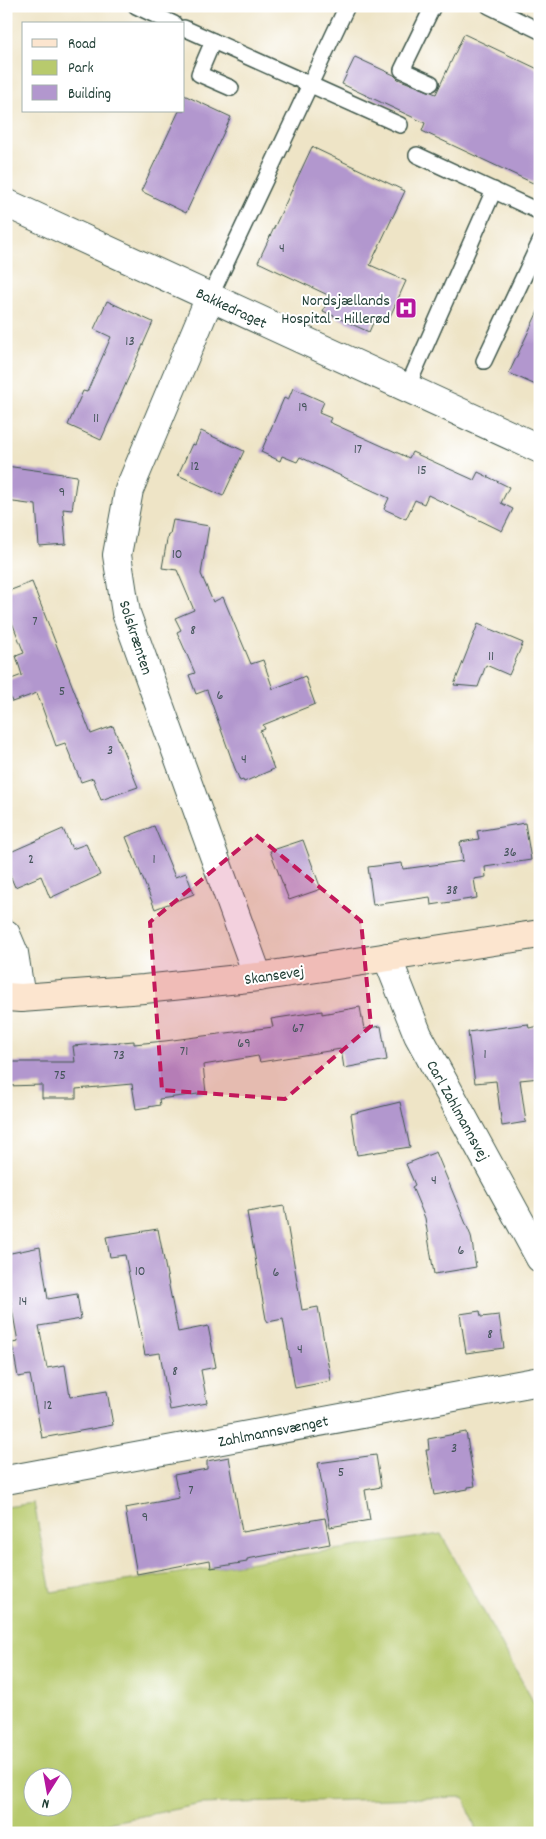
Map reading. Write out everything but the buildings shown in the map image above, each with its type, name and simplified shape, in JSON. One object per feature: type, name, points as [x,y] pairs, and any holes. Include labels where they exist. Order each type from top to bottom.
[{"type":"street","name":"Bakkedraget","points":[[6,203],[540,449]]},
{"type":"street","name":"Solskrænten","points":[[210,297],[129,490],[116,555],[126,613],[258,977]]},
{"type":"street","points":[[6,934],[14,953],[14,997]]},
{"type":"street","name":"Skansevej","points":[[14,997],[144,989],[258,977],[540,934]]},
{"type":"street","name":"Carl Zahlmannsvej","points":[[387,957],[418,1035],[540,1258]]},
{"type":"street","name":"Zahlmannsvænget","points":[[6,1480],[540,1381]]},
{"type":"lane","points":[[136,6],[170,22]]},
{"type":"lane","points":[[210,297],[348,6]]},
{"type":"lane","points":[[431,83],[402,70],[433,6]]},
{"type":"lane","points":[[489,6],[540,31]]},
{"type":"lane","points":[[185,28],[400,125]]},
{"type":"lane","points":[[213,42],[199,74],[231,88]]},
{"type":"lane","points":[[417,155],[538,208]]},
{"type":"lane","points":[[407,388],[494,190]]},
{"type":"lane","points":[[484,361],[540,242]]},
{"type":"highlighted area","points":[[256,835],[361,921],[371,1026],[285,1099],[162,1090],[150,922]]},
{"type":"green space","points":[[34,1503],[51,1592],[441,1534],[540,1714],[540,1833],[477,1833],[464,1797],[201,1804],[59,1833],[6,1833],[6,1507]]},
{"type":"place","name":"Nordsjællands Hospital - Hillerød","points":[[406,308]]}]
